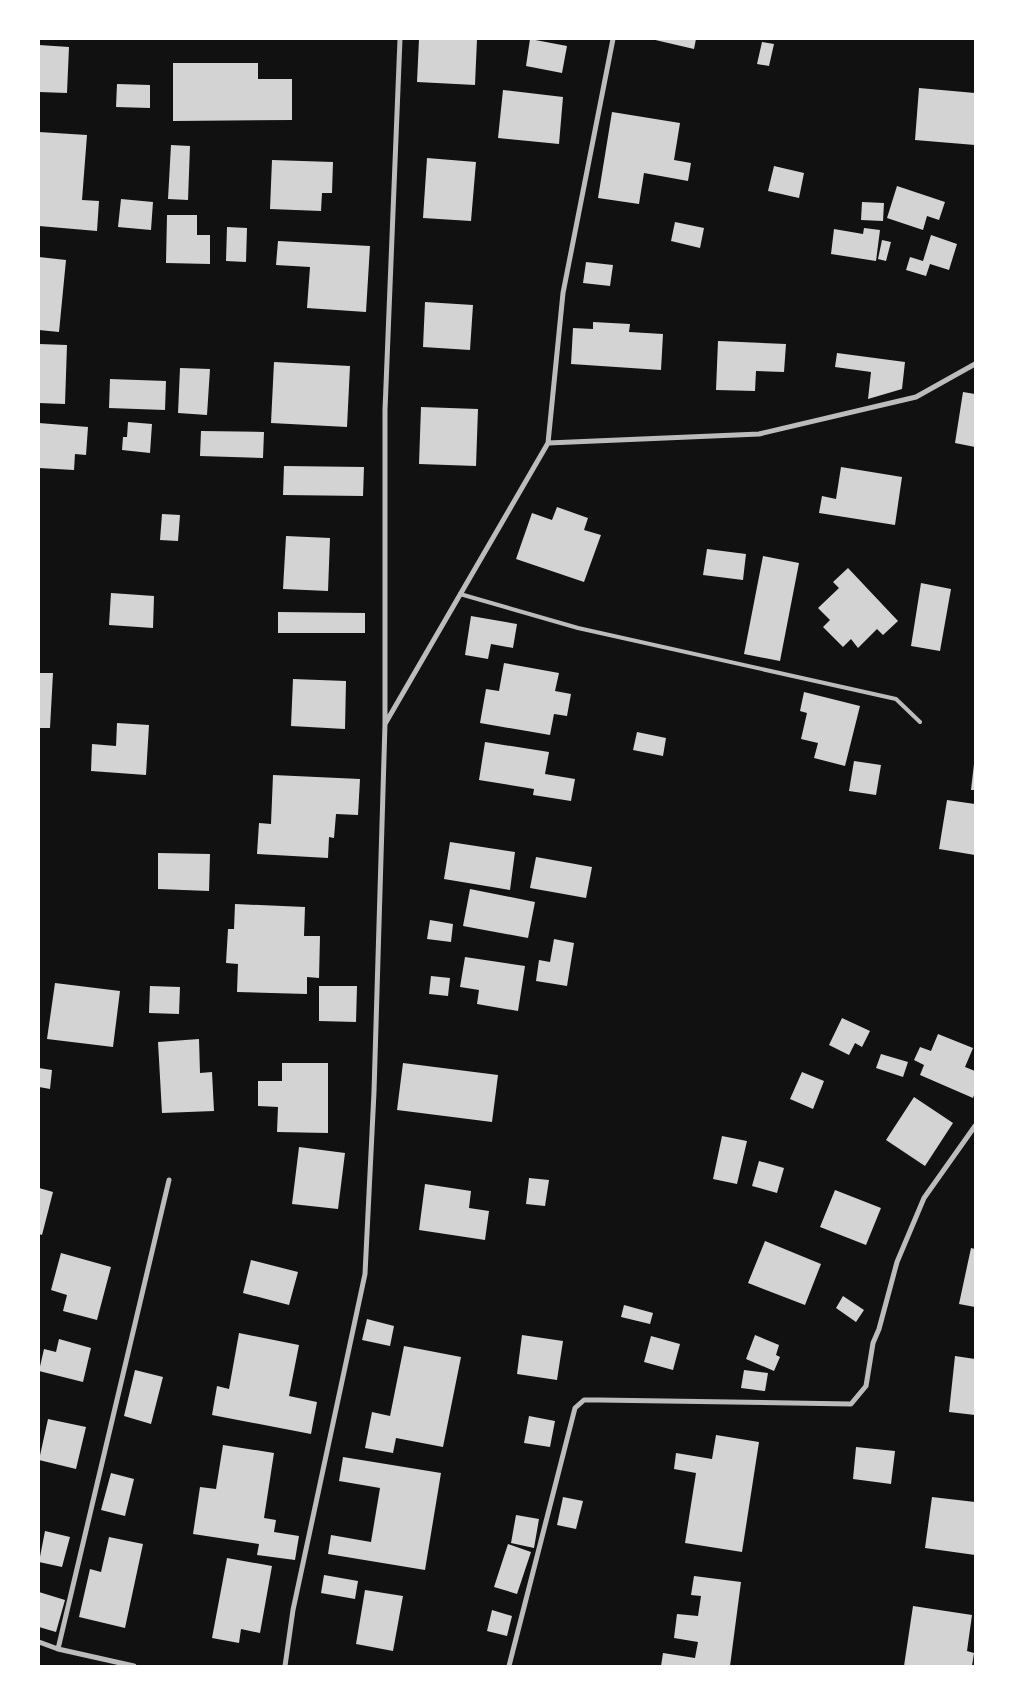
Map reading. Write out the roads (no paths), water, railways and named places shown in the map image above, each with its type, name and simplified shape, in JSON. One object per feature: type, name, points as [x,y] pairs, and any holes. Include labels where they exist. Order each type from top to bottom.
[{"type":"street","points":[[285,1666],[294,1610],[365,1274],[374,1092],[385,724],[385,410],[400,39]]},
{"type":"street","points":[[385,724],[548,443],[564,293],[613,39]]},
{"type":"street","points":[[548,443],[759,434],[916,397],[975,364]]},
{"type":"street","points":[[509,1666],[575,1408],[584,1400],[851,1404],[866,1386],[873,1344],[879,1329],[897,1262],[924,1198],[975,1126]]},
{"type":"street","points":[[58,1648],[169,1180]]},
{"type":"street","points":[[39,1642],[134,1666]]},
{"type":"lane","points":[[460,594],[578,628],[896,699],[920,722]]}]
